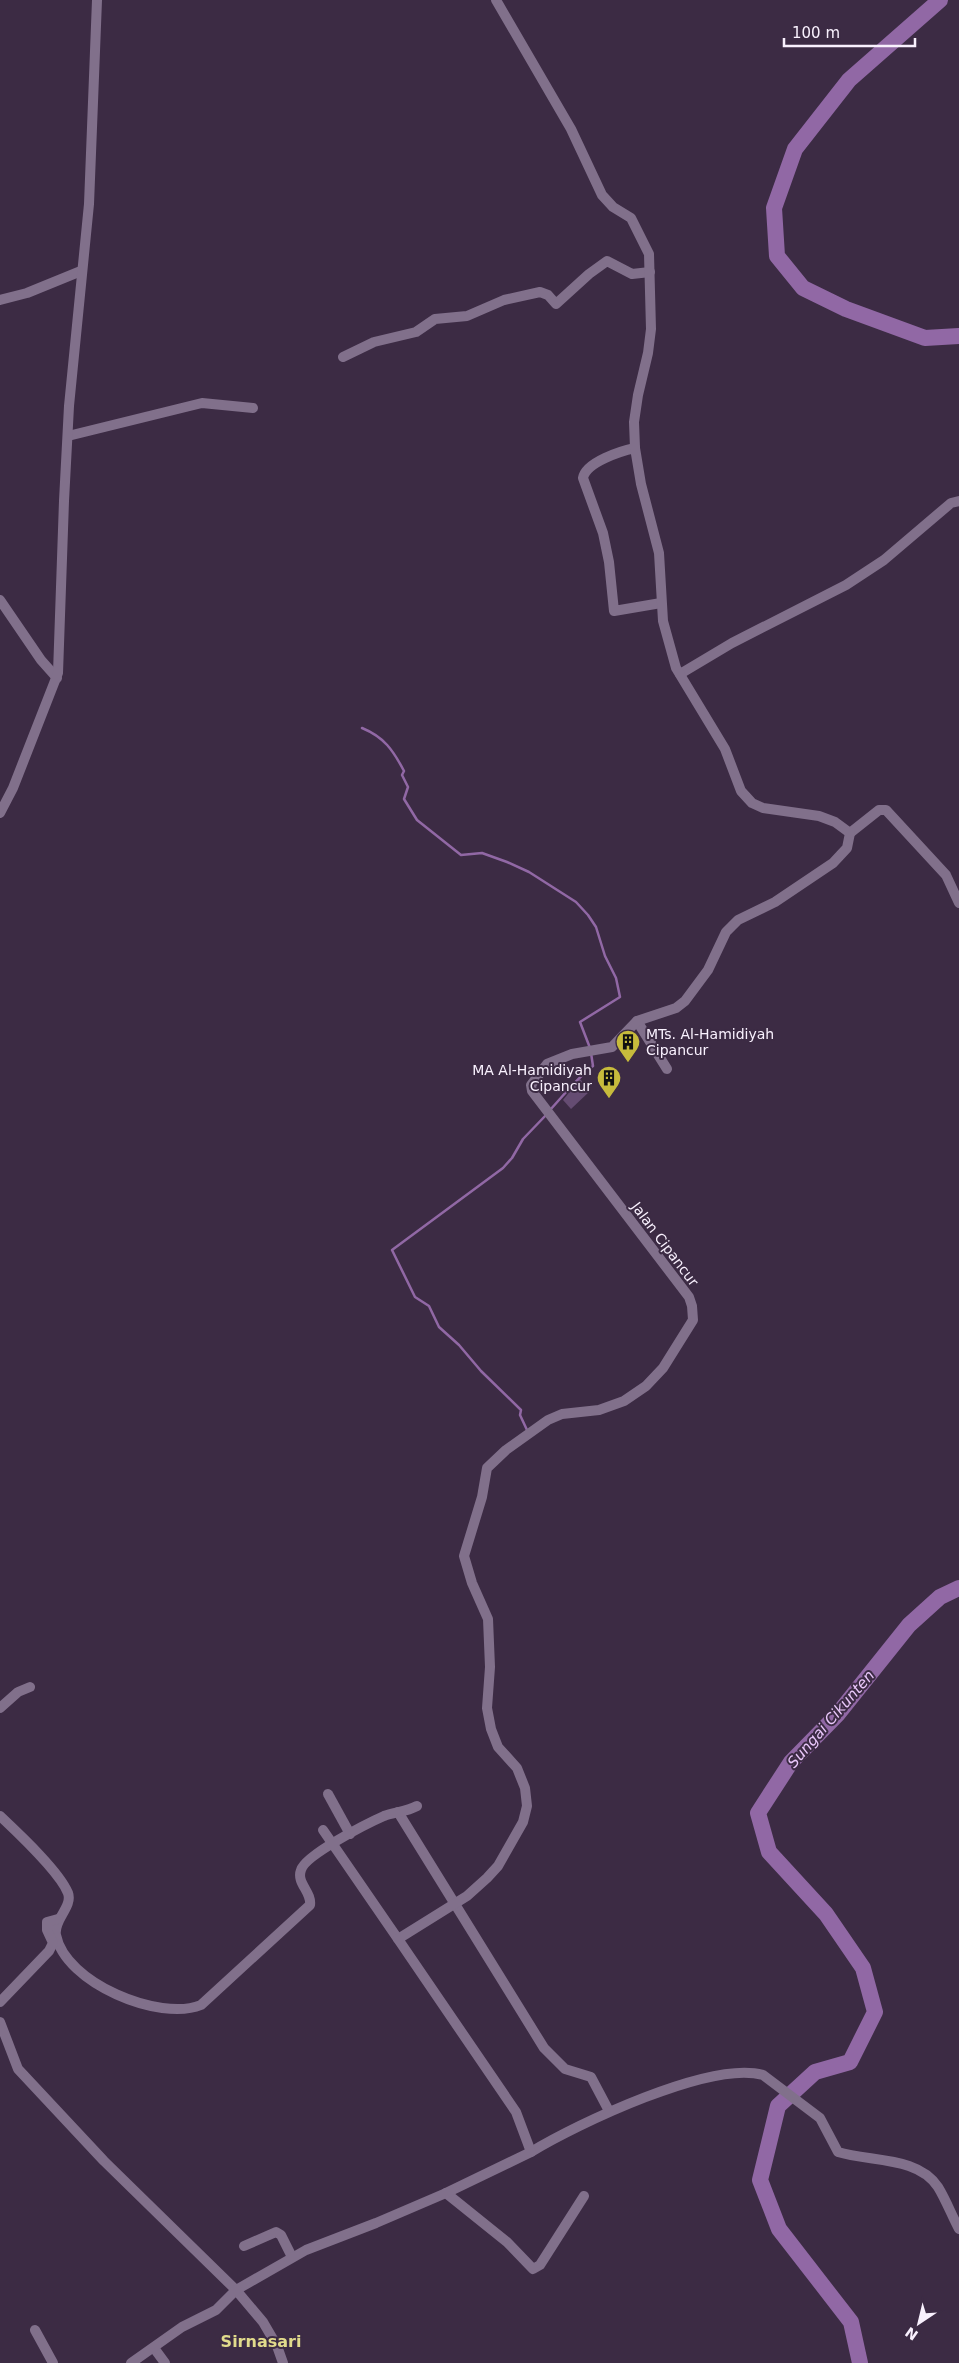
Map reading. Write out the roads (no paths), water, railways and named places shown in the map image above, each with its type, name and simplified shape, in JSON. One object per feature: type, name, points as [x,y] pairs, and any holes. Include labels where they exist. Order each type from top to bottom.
[{"type":"street","points":[[0,813],[13,788],[57,678],[68,436],[81,271],[89,204],[97,0]]},
{"type":"street","points":[[496,0],[571,129],[602,195],[614,207],[631,218],[649,254],[651,329],[647,361],[638,395],[634,422],[635,448],[641,484],[658,552],[661,603],[669,648],[680,674],[725,749],[742,791],[752,803],[763,808],[781,812],[819,816],[835,822],[850,833],[879,810],[886,810],[946,875],[959,903]]},
{"type":"street","points":[[343,357],[374,342],[416,332],[435,318],[467,316],[504,300],[540,292],[548,295],[556,304],[589,274],[607,261],[632,274],[650,272]]},
{"type":"street","points":[[0,300],[28,293],[81,271]]},
{"type":"street","points":[[68,436],[202,402],[254,408]]},
{"type":"street","points":[[635,448],[610,455],[588,470],[584,478],[603,533],[609,562],[614,611],[661,603]]},
{"type":"street","points":[[680,674],[732,643],[846,584],[884,560],[951,503],[959,501]]},
{"type":"street","points":[[0,600],[41,660],[57,678]]},
{"type":"street","name":"Jalan Cipancur","points":[[455,1903],[467,1896],[498,1866],[522,1822],[527,1806],[525,1788],[516,1768],[498,1747],[491,1729],[488,1708],[490,1666],[488,1619],[472,1583],[464,1556],[482,1498],[486,1468],[495,1459],[548,1420],[562,1414],[599,1410],[624,1401],[646,1386],[663,1368],[693,1320],[692,1306],[682,1287],[532,1092],[530,1085],[547,1064],[572,1054],[612,1047],[637,1021],[676,1008],[685,1001],[708,970],[726,932],[738,920],[776,902],[833,863],[847,848],[850,833]]},
{"type":"street","points":[[637,1021],[667,1069]]},
{"type":"street","points":[[0,1708],[18,1692],[30,1687]]},
{"type":"street","points":[[328,1794],[350,1834]]},
{"type":"street","points":[[0,1816],[44,1861],[68,1894],[68,1901],[58,1919],[56,1935],[62,1952],[74,1968],[126,1998],[155,2007],[180,2010],[192,2009],[201,2005],[310,1905],[311,1898],[300,1876],[301,1868],[313,1856],[385,1816],[416,1806]]},
{"type":"street","points":[[398,1812],[544,2048],[565,2069],[591,2077],[609,2111]]},
{"type":"street","points":[[323,1830],[516,2112],[523,2126],[531,2152]]},
{"type":"street","points":[[398,1939],[455,1903]]},
{"type":"street","points":[[0,2002],[49,1950],[53,1943],[47,1930],[47,1922],[58,1919]]},
{"type":"street","points":[[0,2022],[18,2069],[104,2161],[236,2290],[263,2322],[278,2346],[283,2363]]},
{"type":"street","points":[[131,2363],[182,2328],[216,2310],[236,2290],[292,2257],[446,2193],[632,2101],[708,2077],[754,2072],[763,2075],[813,2113],[823,2123],[838,2152],[913,2167],[927,2175],[938,2188],[959,2229]]},
{"type":"street","points":[[446,2193],[507,2242],[533,2269],[540,2265],[584,2196]]},
{"type":"street","points":[[244,2246],[276,2232],[281,2235],[292,2257]]},
{"type":"street","points":[[35,2330],[53,2363]]},
{"type":"street","points":[[154,2348],[165,2363]]},
{"type":"waterway","name":"Sungai Cikunten","points":[[940,0],[849,80],[795,149],[774,208],[777,256],[803,288],[846,309],[925,338],[959,336]]},
{"type":"waterway","points":[[362,728],[382,740],[396,757],[404,771],[402,775],[408,787],[404,799],[417,820],[461,855],[482,853],[529,872],[576,902],[588,915],[596,927],[605,956],[616,978],[620,997],[580,1022],[590,1048]]},
{"type":"waterway","points":[[550,1110],[593,1066],[591,1053]]},
{"type":"waterway","points":[[527,1430],[520,1415],[521,1410],[481,1371],[459,1345],[439,1327],[429,1306],[415,1297],[392,1250],[503,1168],[512,1158],[523,1139],[547,1114]]},
{"type":"waterway","name":"Sungai Cikunten","points":[[860,2363],[851,2322],[779,2229],[760,2180],[778,2106],[815,2072],[850,2062],[875,2012],[863,1968],[826,1914],[769,1852],[758,1813],[791,1762],[837,1715],[909,1625],[940,1597],[959,1588]]},
{"type":"place","name":"MTs. Al-Hamidiyah Cipancur","points":[[628,1063]]},
{"type":"place","name":"MA Al-Hamidiyah Cipancur","points":[[609,1099]]},
{"type":"district","name":"Sirnasari","points":[[261,2341]]}]
